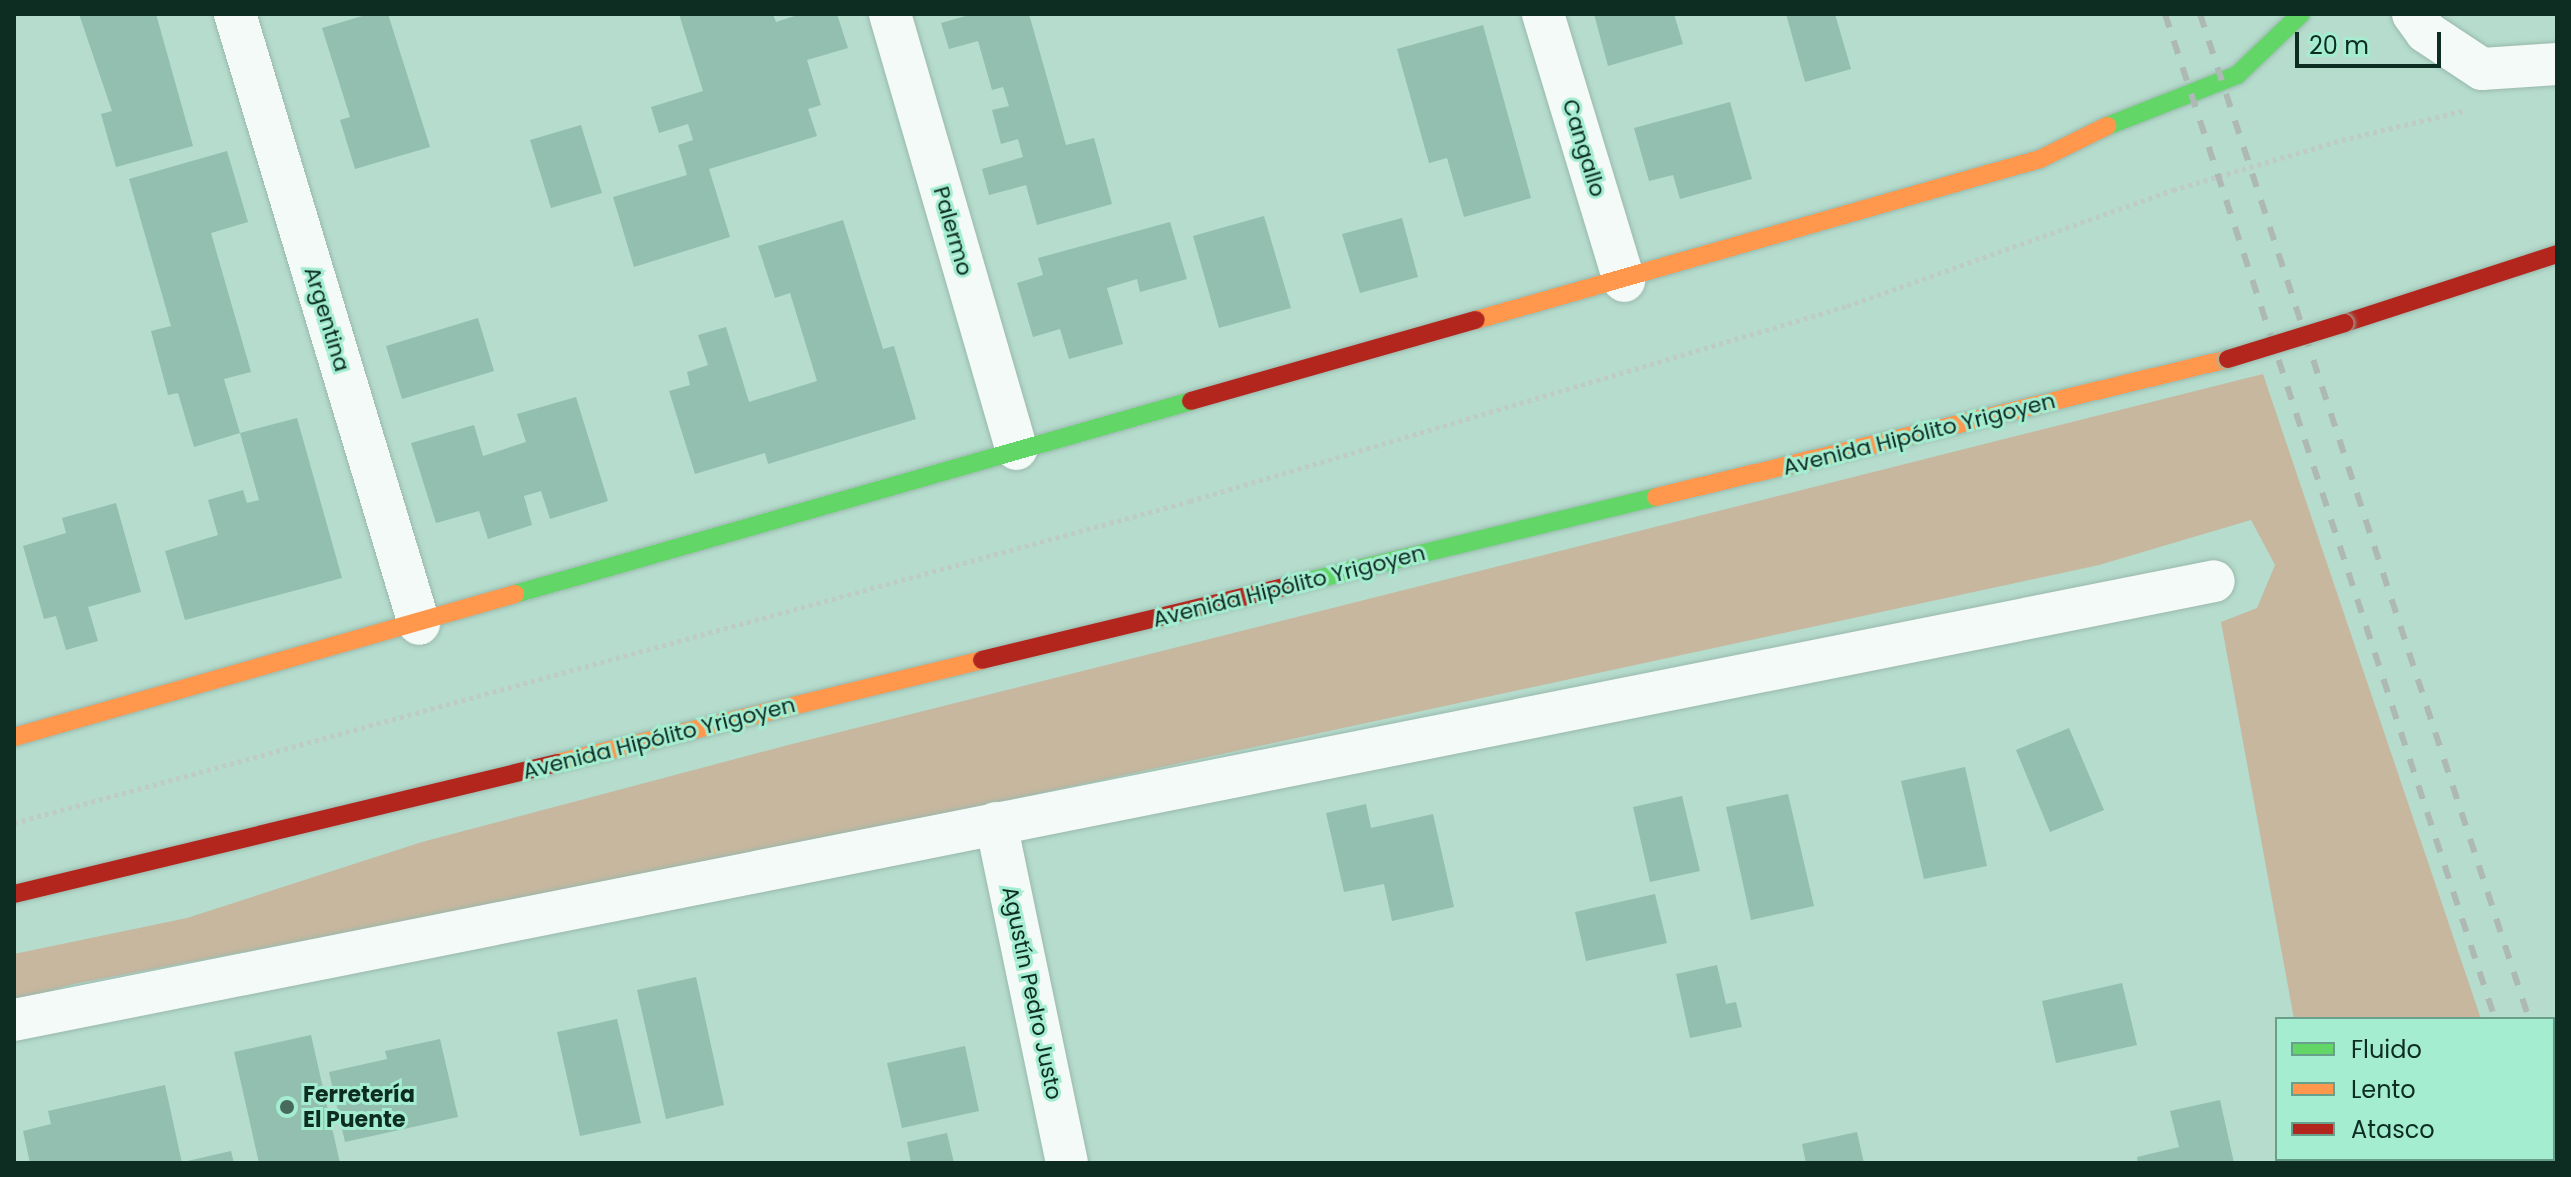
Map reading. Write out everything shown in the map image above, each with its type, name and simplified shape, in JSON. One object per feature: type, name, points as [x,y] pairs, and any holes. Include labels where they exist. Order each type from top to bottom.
[{"type":"main road","points":[[14,737],[419,624],[1016,449],[1624,281],[2040,159],[2133,113],[2237,75],[2301,14]]},
{"type":"main road","name":"Avenida Hipólito Yrigoyen","points":[[14,894],[2228,359],[2557,254]]},
{"type":"street","name":"Argentina","points":[[235,14],[419,624]]},
{"type":"street","name":"Palermo","points":[[890,14],[1016,449]]},
{"type":"street","name":"Cangallo","points":[[1543,14],[1624,281]]},
{"type":"street","points":[[2413,14],[2426,32],[2482,69],[2557,64]]},
{"type":"street","points":[[14,1020],[2214,581]]},
{"type":"street","name":"Agustín Pedro Justo","points":[[996,823],[1067,1163]]},
{"type":"path","points":[[14,823],[1190,501],[1847,306],[2239,170],[2480,107]]},
{"type":"shaded area","points":[[2263,374],[2480,1017],[2294,1017],[2221,622],[2257,608],[2275,565],[2251,520],[2099,565],[1046,792],[647,876],[74,984],[14,1001],[14,954],[187,918],[422,842],[788,745]]},
{"type":"shaded area","points":[[2320,1161],[2528,1163],[2321,1163]]},
{"type":"building","points":[[79,14],[156,14],[193,146],[116,167],[101,114],[112,111]]},
{"type":"building","points":[[369,14],[388,14],[430,147],[355,169],[340,120],[350,117],[322,28]]},
{"type":"building","points":[[679,14],[773,14],[776,22],[801,14],[837,14],[848,48],[807,60],[821,105],[808,109],[817,136],[709,169],[730,237],[634,267],[613,197],[687,175],[678,145],[693,140],[688,124],[659,133],[651,107],[703,91]]},
{"type":"building","points":[[973,14],[1029,14],[1066,145],[1094,138],[1112,204],[1037,225],[1026,185],[989,195],[982,169],[1023,157],[1018,139],[1001,144],[992,110],[1009,106],[1003,87],[992,90],[978,41],[949,49],[941,23]]},
{"type":"building","points":[[1594,14],[1674,14],[1683,44],[1608,66]]},
{"type":"building","points":[[1786,14],[1835,14],[1851,69],[1805,82]]},
{"type":"building","points":[[1483,25],[1531,198],[1464,217],[1447,158],[1429,163],[1397,49]]},
{"type":"building","points":[[1730,102],[1752,179],[1680,199],[1673,175],[1649,181],[1634,128]]},
{"type":"building","points":[[581,125],[602,193],[551,208],[530,140]]},
{"type":"building","points":[[227,151],[248,222],[211,233],[251,372],[224,379],[240,433],[194,447],[178,393],[168,395],[151,331],[171,326],[129,179]]},
{"type":"building","points":[[1264,216],[1291,308],[1219,328],[1193,236]]},
{"type":"building","points":[[1402,218],[1418,277],[1360,293],[1342,234]]},
{"type":"building","points":[[843,220],[883,349],[894,346],[916,419],[768,464],[765,453],[695,474],[669,391],[690,385],[687,372],[708,365],[698,335],[726,327],[749,402],[817,381],[790,293],[775,298],[758,246]]},
{"type":"building","points":[[1170,222],[1187,279],[1140,292],[1137,279],[1107,288],[1123,344],[1069,359],[1060,329],[1033,337],[1017,283],[1043,275],[1038,258]]},
{"type":"building","points":[[478,318],[494,371],[402,399],[386,346]]},
{"type":"building","points":[[576,397],[608,501],[550,519],[541,491],[524,496],[532,525],[488,539],[479,511],[436,523],[411,443],[474,425],[483,456],[526,442],[517,414]]},
{"type":"building","points":[[297,418],[342,578],[185,620],[165,551],[218,535],[208,500],[243,490],[247,503],[259,500],[240,433]]},
{"type":"building","points":[[116,503],[141,592],[88,607],[98,641],[66,650],[56,616],[44,619],[23,546],[66,533],[62,518]]},
{"type":"building","points":[[2069,728],[2104,810],[2050,832],[2016,750]]},
{"type":"building","points":[[1965,767],[1987,866],[1924,879],[1901,781]]},
{"type":"building","points":[[1788,794],[1814,906],[1751,920],[1726,807]]},
{"type":"building","points":[[1682,796],[1700,871],[1650,882],[1633,807]]},
{"type":"building","points":[[1366,804],[1371,828],[1433,814],[1454,907],[1392,921],[1384,884],[1344,892],[1326,813]]},
{"type":"building","points":[[1655,894],[1667,943],[1586,961],[1575,912]]},
{"type":"building","points":[[1717,965],[1726,1004],[1736,1002],[1742,1027],[1690,1038],[1676,974]]},
{"type":"building","points":[[696,977],[724,1105],[666,1119],[637,990]]},
{"type":"building","points":[[2122,983],[2137,1045],[2056,1063],[2042,1001]]},
{"type":"building","points":[[617,1019],[641,1123],[580,1136],[557,1032]]},
{"type":"building","name":"Ferretería El Puente","points":[[311,1035],[340,1163],[259,1163],[234,1052]]},
{"type":"building","points":[[440,1039],[458,1117],[345,1142],[329,1072],[387,1059],[385,1051]]},
{"type":"building","points":[[965,1046],[979,1111],[902,1128],[887,1063]]},
{"type":"building","points":[[165,1085],[182,1163],[30,1163],[23,1131],[51,1124],[48,1111]]},
{"type":"building","points":[[2220,1100],[2234,1163],[2138,1163],[2137,1157],[2179,1147],[2170,1111]]},
{"type":"building","points":[[1857,1132],[1864,1163],[1806,1163],[1802,1144]]},
{"type":"building","points":[[947,1133],[954,1163],[911,1163],[907,1142]]},
{"type":"building","points":[[231,1151],[234,1163],[183,1163],[183,1162]]},
{"type":"railway","points":[[2165,14],[2494,1017]]},
{"type":"railway","points":[[2200,14],[2528,1017]]},
{"type":"railway","points":[[2555,1100],[2557,1106]]},
{"type":"traffic: fast","points":[[2107,126],[2237,75],[2301,14]]},
{"type":"traffic: fast","points":[[515,594],[1191,401]]},
{"type":"traffic: fast","points":[[1296,584],[1656,497]]},
{"type":"traffic: slow","points":[[1476,320],[2040,159],[2107,126]]},
{"type":"traffic: slow","points":[[1656,497],[2228,359]]},
{"type":"traffic: slow","points":[[14,737],[515,594]]},
{"type":"traffic: slow","points":[[557,763],[982,660]]},
{"type":"traffic: jam","points":[[2345,323],[2557,254]]},
{"type":"traffic: jam","points":[[1191,401],[1476,320]]},
{"type":"traffic: jam","points":[[2228,359],[2345,323]]},
{"type":"traffic: jam","points":[[982,660],[1296,584]]},
{"type":"traffic: jam","points":[[14,894],[557,763]]},
{"type":"place","name":"Ferretería El Puente","points":[[287,1107]]}]
